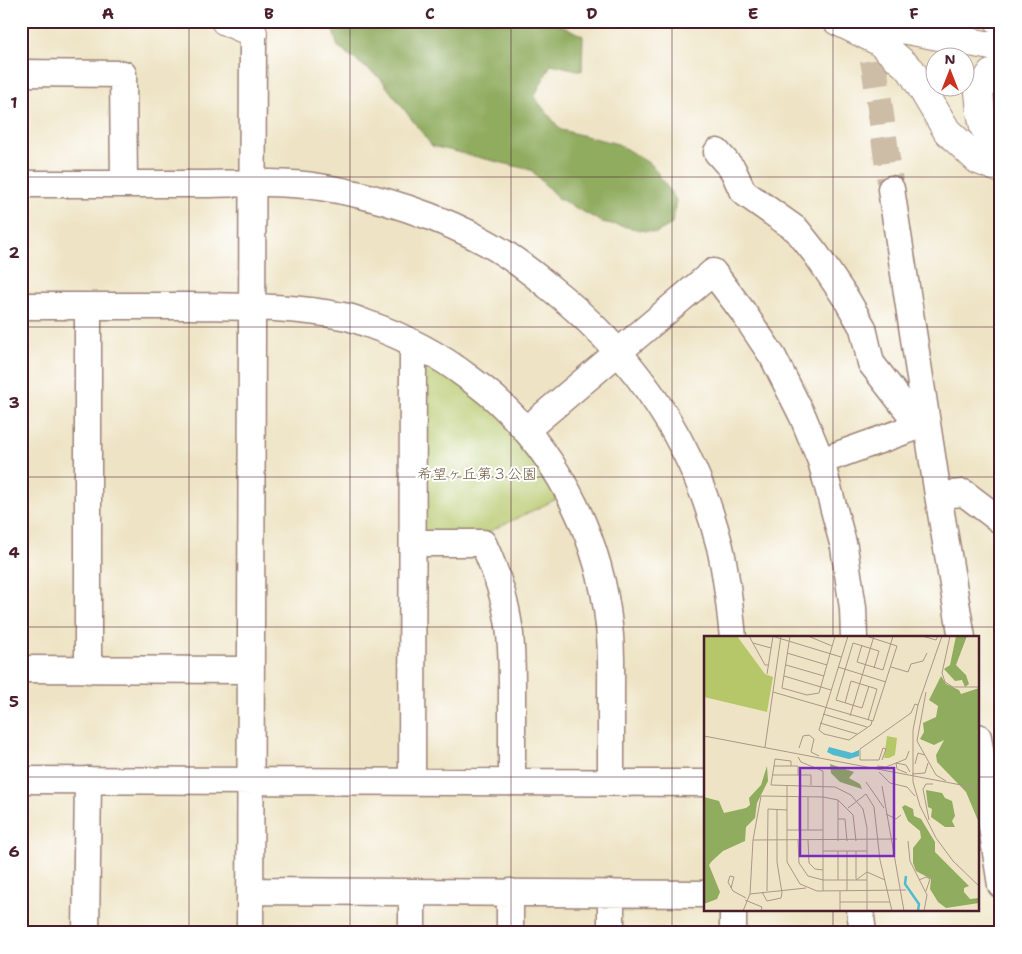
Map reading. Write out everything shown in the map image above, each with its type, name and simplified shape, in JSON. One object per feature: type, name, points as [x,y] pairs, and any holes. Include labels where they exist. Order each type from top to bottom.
[{"type":"highway","points":[[226,21],[254,25]]},
{"type":"highway","points":[[837,21],[878,41],[911,70],[947,131],[978,160],[1001,169]]},
{"type":"highway","points":[[860,21],[1001,48]]},
{"type":"highway","points":[[1001,72],[991,74],[979,92],[984,127],[996,142],[1001,144]]},
{"type":"street","points":[[250,933],[254,25]]},
{"type":"street","points":[[21,73],[123,74],[124,184]]},
{"type":"street","points":[[717,152],[733,170],[742,190],[796,230],[824,264],[863,328],[871,363],[924,419]]},
{"type":"street","points":[[21,184],[252,183],[295,184],[320,187],[380,200],[414,211],[460,229],[489,244],[535,275],[597,328],[647,387],[664,414],[681,443],[712,522],[728,589],[733,636]]},
{"type":"street","points":[[891,189],[924,419],[962,636]]},
{"type":"street","points":[[526,430],[713,272],[744,312],[773,357],[803,416],[821,460],[844,547],[853,608],[854,636]]},
{"type":"street","points":[[21,306],[252,307],[298,309],[344,316],[385,330],[413,343],[441,358],[484,389],[526,430],[557,473],[576,508],[588,538],[600,577],[609,624],[611,653],[611,782]]},
{"type":"street","points":[[88,306],[88,670]]},
{"type":"street","points":[[412,782],[413,343]]},
{"type":"street","points":[[821,460],[924,419]]},
{"type":"street","points":[[938,495],[964,493],[1001,521]]},
{"type":"street","points":[[413,543],[483,543],[488,554],[504,603],[512,647],[512,782]]},
{"type":"street","points":[[21,669],[250,670]]},
{"type":"street","points":[[980,746],[988,782],[1001,885]]},
{"type":"street","points":[[21,780],[704,783]]},
{"type":"street","points":[[86,933],[88,780]]},
{"type":"street","points":[[250,891],[704,894]]},
{"type":"street","points":[[412,892],[412,933]]},
{"type":"street","points":[[510,892],[510,933]]},
{"type":"street","points":[[611,893],[611,933]]},
{"type":"street","points":[[733,912],[733,933]]},
{"type":"street","points":[[860,912],[863,933]]},
{"type":"green space","points":[[330,21],[553,21],[583,36],[582,71],[551,64],[534,97],[561,130],[618,144],[652,165],[676,200],[672,224],[656,233],[602,222],[558,198],[531,170],[432,146],[380,78],[338,47]]},
{"type":"green space","name":"希望ヶ丘第３公園","points":[[435,365],[503,418],[559,498],[486,533],[427,534],[419,527],[419,372]]},
{"type":"tunnel","points":[[870,21],[872,55],[891,189]]}]
